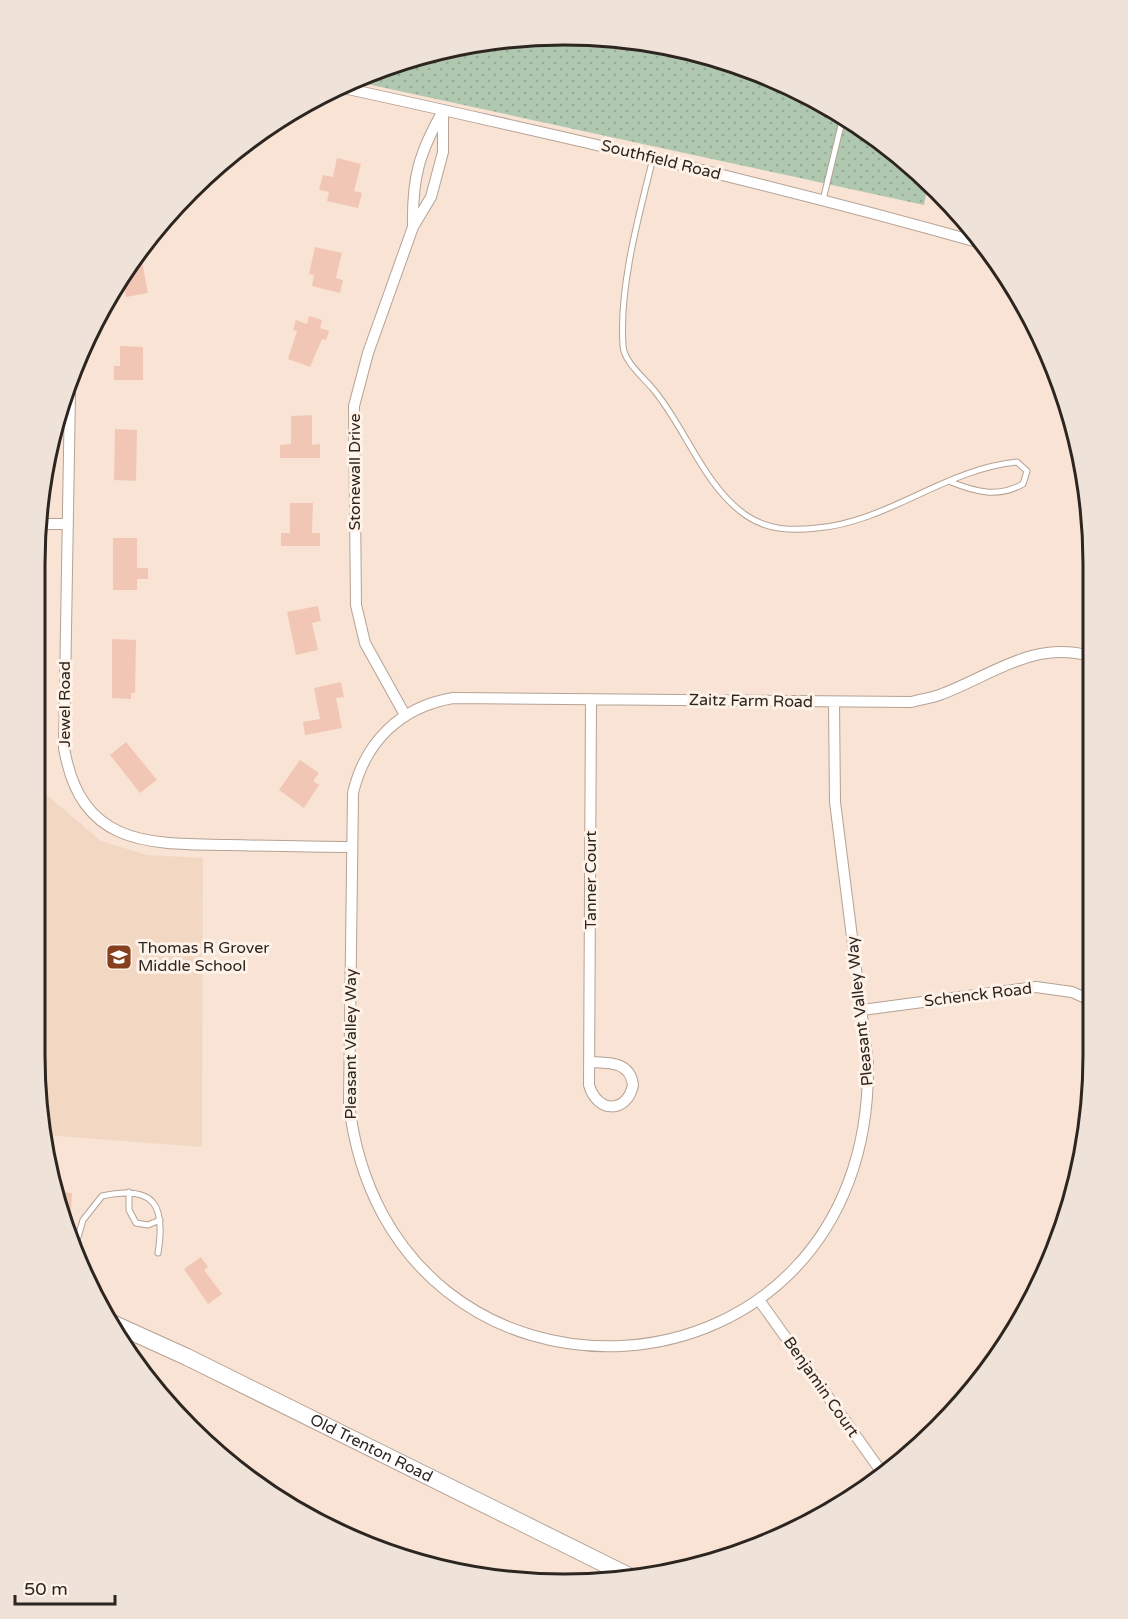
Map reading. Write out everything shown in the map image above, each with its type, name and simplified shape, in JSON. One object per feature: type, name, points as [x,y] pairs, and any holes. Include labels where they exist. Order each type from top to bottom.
[{"type":"main road","name":"Old Trenton Road","points":[[123,1328],[187,1357],[619,1571]]},
{"type":"street","name":"Southfield Road","points":[[353,90],[653,158],[823,200],[969,240]]},
{"type":"street","name":"Stonewall Drive","points":[[413,227],[413,191],[423,145],[443,110]]},
{"type":"street","name":"Stonewall Drive","points":[[405,715],[369,652],[359,625],[356,605],[354,406],[368,353],[413,227],[431,197],[443,152],[443,110]]},
{"type":"street","name":"Jewel Road","points":[[70,408],[64,748],[73,782],[92,811],[121,833],[158,844],[352,847]]},
{"type":"street","points":[[47,524],[68,524]]},
{"type":"street","name":"Zaitz Farm Road","points":[[405,715],[422,706],[453,698],[911,702],[941,695],[1022,657],[1061,651],[1083,655]]},
{"type":"street","name":"Tanner Court","points":[[590,1062],[615,1063],[629,1072],[633,1085],[626,1101],[610,1106],[597,1101],[589,1085],[591,699]]},
{"type":"street","name":"Pleasant Valley Way","points":[[405,715],[376,741],[357,776],[352,811],[349,1104],[352,1131],[365,1179],[378,1208],[411,1256],[433,1279],[484,1316],[537,1337],[596,1347],[655,1343],[712,1326],[759,1300],[805,1259],[833,1219],[859,1159],[869,1098],[868,1064],[835,802],[834,702]]},
{"type":"street","name":"Schenck Road","points":[[862,1010],[1036,987],[1072,992],[1083,997]]},
{"type":"street","name":"Benjamin Court","points":[[759,1300],[878,1468]]},
{"type":"lane","points":[[823,200],[841,125]]},
{"type":"lane","points":[[653,158],[634,238],[622,348],[637,371],[671,412],[711,477],[730,502],[762,525],[787,530],[818,528],[873,516],[930,487],[1003,464],[1017,462],[1024,465],[1027,471],[1023,484],[988,494],[951,482]]},
{"type":"lane","points":[[129,1192],[129,1210],[136,1223],[148,1225],[160,1220]]},
{"type":"lane","points":[[78,1236],[83,1220],[102,1196],[129,1192],[149,1197],[160,1220],[162,1227],[158,1253]]},
{"type":"shaded area","name":"Thomas R Grover Middle School","points":[[45,793],[101,841],[147,855],[203,858],[202,1147],[51,1135],[45,1055]]},
{"type":"green space","points":[[564,45],[598,46],[665,55],[731,73],[763,85],[824,115],[880,152],[906,174],[926,193],[924,205],[367,84],[430,63],[496,49]]},
{"type":"building","points":[[337,158],[361,164],[354,191],[362,193],[358,208],[327,201],[329,192],[319,190],[323,175],[333,177]]},
{"type":"building","points":[[315,247],[342,253],[336,278],[343,280],[340,293],[312,286],[314,275],[309,274]]},
{"type":"building","points":[[142,262],[148,293],[126,297],[124,289]]},
{"type":"building","points":[[309,316],[322,320],[320,328],[329,331],[326,340],[322,339],[310,367],[288,359],[297,331],[293,330],[296,320],[307,324]]},
{"type":"building","points":[[120,346],[143,347],[143,380],[114,380],[114,366],[120,366]]},
{"type":"building","points":[[312,415],[312,445],[320,444],[320,458],[280,458],[280,445],[291,444],[291,416]]},
{"type":"building","points":[[115,429],[137,430],[136,481],[114,480]]},
{"type":"building","points":[[290,503],[313,503],[312,533],[320,533],[320,546],[281,546],[281,533],[290,533]]},
{"type":"building","points":[[113,538],[137,538],[137,568],[148,568],[148,579],[137,579],[137,590],[113,590]]},
{"type":"building","points":[[318,606],[321,621],[312,623],[318,650],[296,655],[287,612]]},
{"type":"building","points":[[112,639],[136,640],[135,693],[131,693],[131,699],[112,698]]},
{"type":"building","points":[[341,682],[344,697],[336,698],[342,728],[305,735],[303,722],[320,719],[314,688]]},
{"type":"building","points":[[126,742],[157,780],[140,793],[110,755]]},
{"type":"building","points":[[300,760],[319,773],[313,781],[319,785],[304,808],[279,790]]},
{"type":"building","points":[[64,1192],[72,1193],[71,1215]]},
{"type":"building","points":[[201,1257],[208,1267],[204,1270],[222,1294],[208,1304],[184,1269]]},
{"type":"place","name":"Thomas R Grover Middle School","points":[[119,957]]}]
